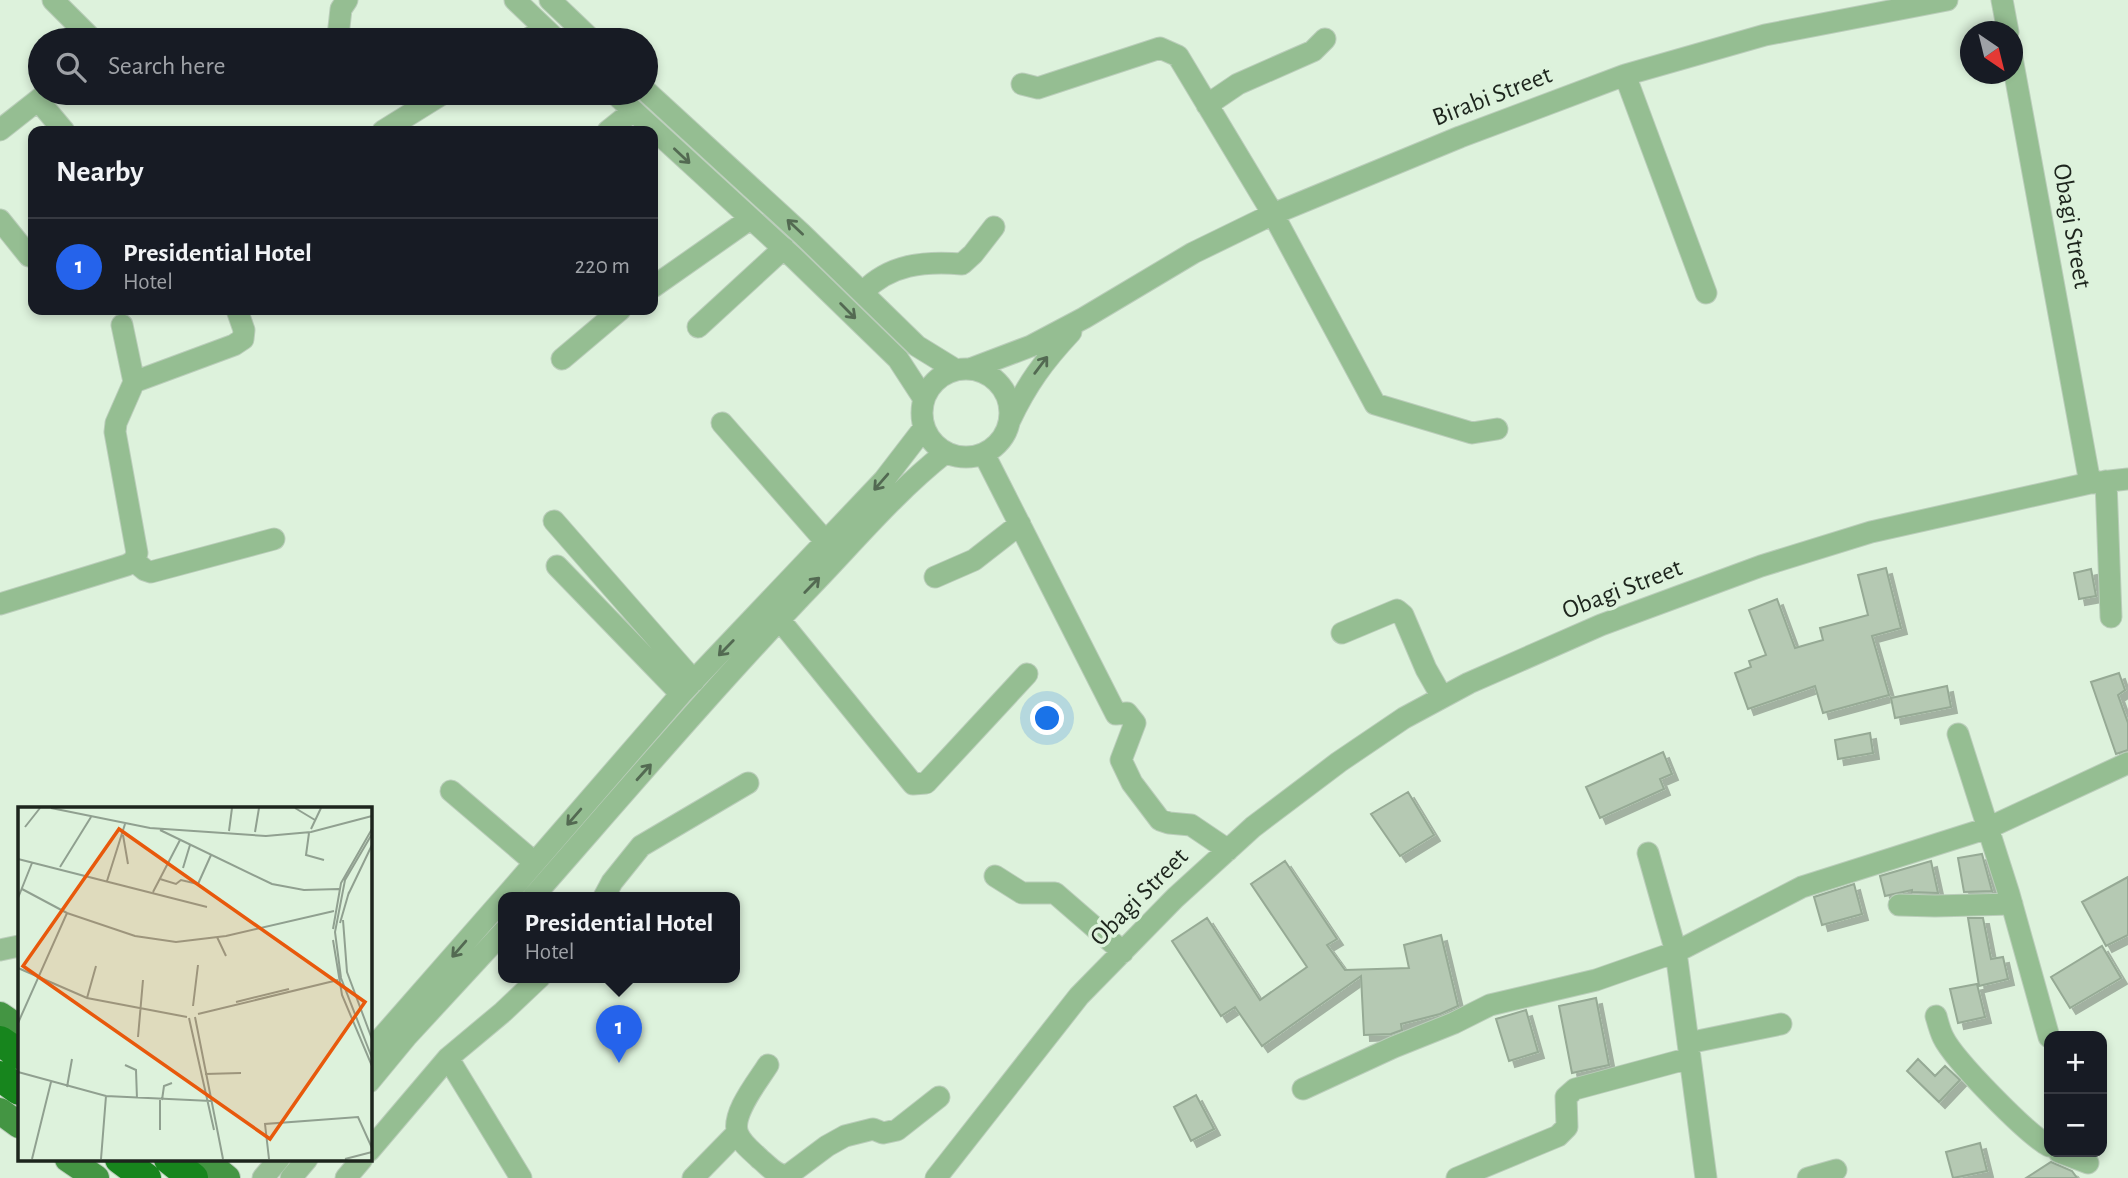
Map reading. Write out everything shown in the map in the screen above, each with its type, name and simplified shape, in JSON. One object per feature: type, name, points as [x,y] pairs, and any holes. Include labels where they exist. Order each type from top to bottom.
[{"type":"highway","points":[[0,1041],[18,1053]]},
{"type":"highway","points":[[0,1076],[18,1089]]},
{"type":"highway","points":[[121,1160],[146,1178]]},
{"type":"highway","points":[[170,1160],[192,1178]]},
{"type":"main road","points":[[0,1015],[18,1027]]},
{"type":"main road","points":[[0,1111],[18,1124]]},
{"type":"main road","points":[[69,1160],[96,1178]]},
{"type":"main road","points":[[205,1160],[227,1178]]},
{"type":"street","points":[[52,0],[84,28]]},
{"type":"street","points":[[339,28],[341,9],[347,0]]},
{"type":"street","points":[[514,0],[544,28]]},
{"type":"street","points":[[550,0],[579,28]]},
{"type":"street","name":"Birabi Street","points":[[1084,318],[1193,253],[1273,214],[1460,137],[1625,75],[1765,35],[1947,0]]},
{"type":"street","points":[[2002,0],[2006,21]]},
{"type":"street","points":[[1207,104],[1247,80],[1313,51],[1325,39]]},
{"type":"street","points":[[1021,84],[1038,88],[1160,48],[1178,56],[1273,214],[1375,404],[1472,433],[1497,429]]},
{"type":"street","points":[[1625,75],[1706,293]]},
{"type":"street","name":"Obagi Street","points":[[936,1178],[1079,996],[1175,898],[1252,827],[1339,762],[1404,718],[1469,683],[1601,625],[1773,562],[1871,532],[2098,482],[2017,84]]},
{"type":"street","points":[[658,102],[918,346],[963,370],[985,373],[997,381],[1006,393],[1010,421]]},
{"type":"street","points":[[0,130],[31,105]]},
{"type":"street","points":[[48,105],[61,126]]},
{"type":"street","points":[[391,126],[425,105]]},
{"type":"street","points":[[627,105],[649,126]]},
{"type":"street","points":[[614,126],[633,111]]},
{"type":"street","points":[[658,134],[784,248],[898,359],[924,399]]},
{"type":"street","points":[[658,283],[750,219]]},
{"type":"street","points":[[0,220],[28,255]]},
{"type":"street","points":[[863,292],[874,280],[890,271],[921,263],[962,264],[994,227]]},
{"type":"street","points":[[698,327],[784,248]]},
{"type":"street","points":[[134,382],[234,345],[243,339],[244,330],[239,315]]},
{"type":"street","points":[[562,359],[614,315]]},
{"type":"street","points":[[1084,318],[1044,360],[1025,388],[1005,435],[996,446],[984,454],[964,458],[945,453],[929,438],[921,414],[924,399],[931,386],[942,376],[1031,346],[1084,318]]},
{"type":"street","points":[[0,604],[134,561],[137,553],[115,432],[116,423],[134,382],[122,325]]},
{"type":"street","points":[[722,424],[827,542]]},
{"type":"street","points":[[508,892],[688,688],[884,480],[924,428]]},
{"type":"street","points":[[537,892],[779,619],[899,494],[945,453]]},
{"type":"street","points":[[984,454],[1116,714],[1127,713],[1135,723],[1121,760],[1132,783],[1160,820],[1191,825],[1227,850]]},
{"type":"street","points":[[2111,617],[2098,482],[2128,479]]},
{"type":"street","points":[[554,521],[688,688]]},
{"type":"street","points":[[935,577],[974,560],[1020,524]]},
{"type":"street","points":[[134,561],[151,572],[274,539]]},
{"type":"street","points":[[557,566],[688,688]]},
{"type":"street","points":[[1342,633],[1397,610],[1403,615],[1426,669],[1442,697]]},
{"type":"street","points":[[779,619],[913,785],[926,783],[1027,674]]},
{"type":"street","points":[[1958,734],[2012,904],[2047,1031]]},
{"type":"street","points":[[1303,1089],[1394,1047],[1454,1024],[1490,1005],[1596,980],[1676,952],[1802,887],[1988,828],[2128,763]]},
{"type":"street","points":[[606,892],[611,881],[641,846],[748,783]]},
{"type":"street","points":[[451,791],[534,862]]},
{"type":"street","points":[[1648,853],[1676,952],[1706,1178]]},
{"type":"street","points":[[995,876],[1022,892],[1055,892],[1123,952]]},
{"type":"street","points":[[1899,905],[2012,904]]},
{"type":"street","points":[[371,1051],[400,1029],[495,936]]},
{"type":"street","points":[[0,950],[18,946]]},
{"type":"street","points":[[371,1148],[448,1058],[534,983]]},
{"type":"street","points":[[1936,1016],[1943,1038],[1958,1057],[2019,1123],[2044,1142]]},
{"type":"street","points":[[1457,1178],[1558,1136],[1567,1127],[1566,1097],[1575,1089],[1781,1024]]},
{"type":"street","points":[[371,1079],[400,1029]]},
{"type":"street","points":[[448,1058],[521,1178]]},
{"type":"street","points":[[768,1065],[740,1110],[736,1124],[737,1133],[743,1143],[779,1175],[787,1176],[845,1136],[873,1129],[883,1133],[897,1130],[939,1097]]},
{"type":"street","points":[[693,1178],[737,1133]]},
{"type":"street","points":[[2071,1157],[2088,1164]]},
{"type":"street","points":[[263,1178],[278,1160]]},
{"type":"street","points":[[291,1178],[306,1160]]},
{"type":"street","points":[[346,1178],[361,1160]]},
{"type":"street","points":[[1808,1178],[1836,1170]]},
{"type":"building","points":[[1886,568],[1901,628],[1872,636],[1889,695],[1823,713],[1815,686],[1748,709],[1735,673],[1751,667],[1749,661],[1766,655],[1749,610],[1777,599],[1795,648],[1823,640],[1820,628],[1868,615],[1858,575]]},
{"type":"building","points":[[2091,569],[2096,596],[2079,599],[2074,573]]},
{"type":"building","points":[[2119,673],[2125,690],[2118,695],[2128,723],[2128,750],[2116,754],[2091,682]]},
{"type":"building","points":[[1947,686],[1951,707],[1895,718],[1891,698]]},
{"type":"building","points":[[1870,733],[1873,753],[1838,759],[1835,740]]},
{"type":"building","points":[[1663,752],[1672,774],[1660,779],[1664,789],[1600,818],[1586,787]]},
{"type":"building","points":[[1408,792],[1434,835],[1400,856],[1371,814]]},
{"type":"building","points":[[1982,854],[1992,891],[1964,892],[1958,858]]},
{"type":"building","points":[[1285,861],[1337,939],[1327,945],[1345,970],[1409,968],[1404,945],[1441,935],[1458,1006],[1440,1014],[1401,1024],[1402,1030],[1391,1034],[1364,1035],[1361,976],[1262,1046],[1235,1007],[1221,1016],[1172,941],[1207,918],[1260,1000],[1307,967],[1251,884]]},
{"type":"building","points":[[1931,861],[1938,893],[1912,890],[1885,896],[1880,876]]},
{"type":"building","points":[[2128,877],[2128,935],[2106,946],[2082,902]]},
{"type":"building","points":[[1854,884],[1862,914],[1822,925],[1814,897]]},
{"type":"building","points":[[1968,918],[1983,918],[1991,959],[2003,957],[2008,979],[1979,986]]},
{"type":"building","points":[[2102,946],[2121,978],[2070,1008],[2051,977]]},
{"type":"building","points":[[1977,984],[1985,1017],[1958,1023],[1950,989]]},
{"type":"building","points":[[1596,998],[1609,1065],[1572,1073],[1559,1006]]},
{"type":"building","points":[[1526,1010],[1538,1052],[1509,1061],[1496,1019]]},
{"type":"building","points":[[1918,1059],[1935,1076],[1945,1066],[1960,1080],[1939,1102],[1907,1071]]},
{"type":"building","points":[[1196,1095],[1214,1129],[1191,1141],[1174,1107]]},
{"type":"building","points":[[1980,1143],[1987,1171],[1953,1178],[1946,1152]]},
{"type":"building","points":[[2051,1162],[2072,1171],[2077,1178],[2026,1178]]},
{"type":"place","name":"Presidential Hotel","points":[[619,1063]]}]
